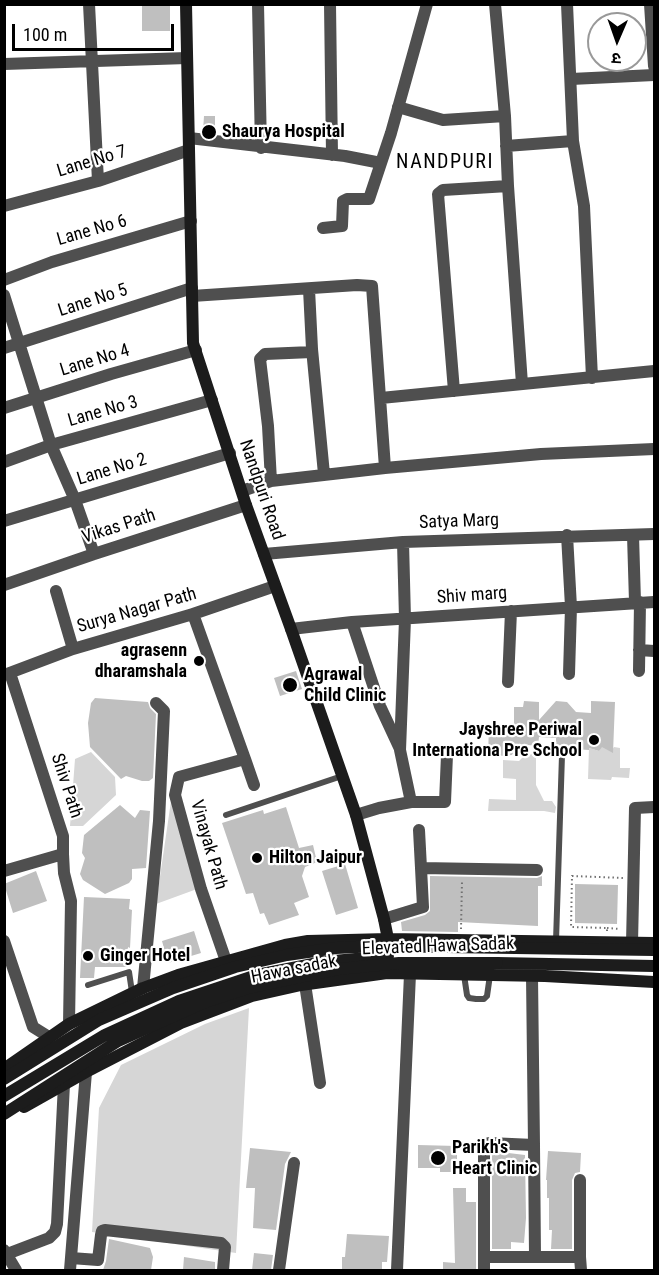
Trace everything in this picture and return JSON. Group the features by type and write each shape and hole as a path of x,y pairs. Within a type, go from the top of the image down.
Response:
{"main road":[{"name":"Nandpuri Road","path":"186,4 193,343 246,505 356,815 388,939 387,973"},
{"name":"Hawa sadak","path":"4,1069 69,1024 137,990 226,961 308,941 388,939 654,944"},
{"name":"Elevated Hawa Sadak","path":"4,1079 99,1020 184,984 235,967 287,955 336,948 376,946 654,950"},
{"path":"4,1096 105,1035 179,1001 257,975 323,962 388,956"},
{"name":"Elevated Hawa Sadak","path":"4,1114 118,1041 205,1002 248,988 339,969 399,963 654,966"},
{"name":"Hawa sadak","path":"4,1119 86,1072 181,1023 252,996 305,984 387,973 654,981"},
{"path":"4,1069 26,1106"}],"street":[{"path":"89,4 98,181"},
{"path":"258,4 261,148"},
{"path":"330,4 332,155"},
{"path":"323,228 342,226 343,201 347,198 369,199 427,4"},
{"path":"495,4 505,116 522,384"},
{"path":"567,4 573,141 584,206 592,378"},
{"path":"650,4 654,66"},
{"path":"4,64 187,58"},
{"path":"571,79 654,75"},
{"path":"398,107 443,120 505,116"},
{"path":"506,146 573,141"},
{"path":"189,144 332,155 381,163"},
{"name":"Lane No 7","path":"4,206 98,181 189,144"},
{"path":"454,391 438,195 443,190 508,186"},
{"name":"Lane No 6","path":"4,280 52,262 190,221"},
{"name":"Lane No 5","path":"4,348 192,292 372,286 381,398"},
{"path":"309,289 312,352 324,474"},
{"path":"4,295 51,445 75,500 94,554"},
{"name":"Lane No 4","path":"4,408 196,350"},
{"path":"271,481 268,426 260,359 266,354 312,352"},
{"path":"385,468 381,398 654,371"},
{"name":"Lane No 3","path":"4,462 51,445 212,400"},
{"path":"242,490 271,481 324,474 541,454 654,449"},
{"name":"Lane No 2","path":"4,522 230,453"},
{"name":"Vikas Path","path":"4,585 246,505"},
{"name":"Satya Marg","path":"264,554 403,542 654,534"},
{"path":"633,535 639,671"},
{"path":"567,536 571,607 569,674"},
{"path":"400,750 405,619 403,542"},
{"name":"Surya Nagar Path","path":"7,674 73,649 193,614 275,586"},
{"path":"56,591 73,649"},
{"name":"Shiv marg","path":"291,629 352,622 654,602"},
{"path":"508,682 511,611"},
{"path":"193,614 254,785"},
{"path":"352,622 380,706 400,750 411,802"},
{"path":"639,650 654,651"},
{"name":"Shiv Path","path":"7,674 63,836 64,873 71,901 69,1024"},
{"path":"137,990 159,821 164,711 156,703"},
{"path":"356,815 411,802 445,802 447,755"},
{"name":"Vinayak Path","path":"226,961 201,889 175,795 179,777 244,759"},
{"path":"632,943 635,808 654,807"},
{"path":"384,919 423,907 419,830"},
{"path":"4,871 63,854"},
{"path":"422,868 537,870"},
{"path":"4,941 33,1027 48,1037"},
{"path":"397,1270 410,974"},
{"path":"532,976 535,1257"},
{"path":"305,984 320,1083"},
{"path":"70,1270 86,1072"},
{"path":"16,1270 6,1252 49,1238 55,1232 64,1084"},
{"path":"484,1270 485,1145 489,1143 534,1145"},
{"path":"279,1270 294,1162"},
{"path":"580,1180 580,1270"},
{"path":"71,1257 98,1260 100,1235 105,1230 221,1243 225,1247 223,1270"},
{"path":"484,1257 580,1257"}],"lane":[{"path":"556,942 562,755"},
{"path":"226,815 342,776"},
{"path":"88,985 129,972 137,990"},
{"path":"464,975 469,998 484,999 487,996 490,975"}],"path":[{"path":"460,941 462,876"},
{"path":"623,929 571,927 572,876 625,878"},
{"path":"607,928 607,943"}],"shaded area":[{"path":"601,745 612,750 614,747 620,748 620,768 630,768 629,778 588,779 589,748 599,751"},
{"path":"91,752 115,777 116,795 83,826 70,826 75,759"},
{"path":"536,753 536,785 544,801 552,801 556,807 555,813 488,811 489,799 516,800 516,779 503,778 503,760 519,761 524,756"},
{"path":"171,801 197,889 156,904"},
{"path":"249,1008 236,1253 92,1232 99,1108 121,1065 205,1024"}],"building":[{"path":"170,5 170,31 142,31 142,6"},
{"path":"204,116 215,116 215,133 203,131"},
{"path":"296,671 302,689 280,696 274,678"},
{"path":"95,698 148,702 156,714 153,778 149,781 126,776 121,779 90,747 88,723 91,703"},
{"path":"524,701 539,702 539,720 556,701 567,702 576,712 591,713 591,701 615,702 613,753 602,747 599,751 589,748 589,750 556,748 556,738 539,737 538,746 528,745 528,749 515,749 512,755 488,757 489,724 514,725 514,707 523,707"},
{"path":"120,805 135,818 140,810 150,811 146,868 132,869 132,879 129,883 105,894 83,880 80,874 85,858 82,853 84,835"},
{"name":"Hilton Jaipur","path":"286,807 299,848 313,845 317,862 305,867 302,876 309,897 294,903 299,915 269,925 264,913 260,914 253,893 246,894 222,823 263,810 264,814"},
{"path":"345,864 358,908 336,915 322,871"},
{"path":"36,871 47,901 13,913 4,884"},
{"path":"430,876 537,878 542,876 542,886 538,886 538,926 458,922 458,932 402,931 401,922 425,915 430,911"},
{"path":"575,884 618,885 617,924 575,923"},
{"path":"84,897 130,899 129,909 132,910 127,967 95,967 94,978 80,978"},
{"path":"194,931 201,953 168,963 162,941"},
{"path":"418,1145 457,1146 457,1172 440,1172 440,1168 418,1168"},
{"path":"250,1148 291,1152 285,1164 276,1230 253,1228 255,1188 246,1188"},
{"path":"492,1151 525,1155 524,1243 511,1242 511,1249 492,1249"},
{"path":"548,1151 581,1153 580,1172 575,1173 572,1180 572,1249 551,1249 552,1230 549,1230 549,1198 547,1198 546,1180"},
{"path":"453,1188 466,1188 466,1202 476,1202 476,1270 443,1270 443,1262 455,1263"},
{"path":"347,1234 389,1236 387,1262 382,1262 382,1270 342,1270"},
{"path":"109,1239 150,1248 153,1257 151,1270 103,1270"},
{"path":"254,1253 273,1255 271,1270 252,1270"},
{"path":"184,1257 215,1262 215,1270 183,1270"}],"place":[{"name":"Shaurya Hospital","path":"209,132"},
{"name":"agrasenn dharamshala","path":"199,661"},
{"name":"Agrawal Child Clinic","path":"290,685"},
{"name":"Jayshree Periwal Internationa Pre School","path":"594,740"},
{"name":"Hilton Jaipur","path":"257,858"},
{"name":"Ginger Hotel","path":"88,956"},
{"name":"Parikh's Heart Clinic","path":"438,1158"}],"district":[{"name":"NANDPURI","path":"445,163"}]}
